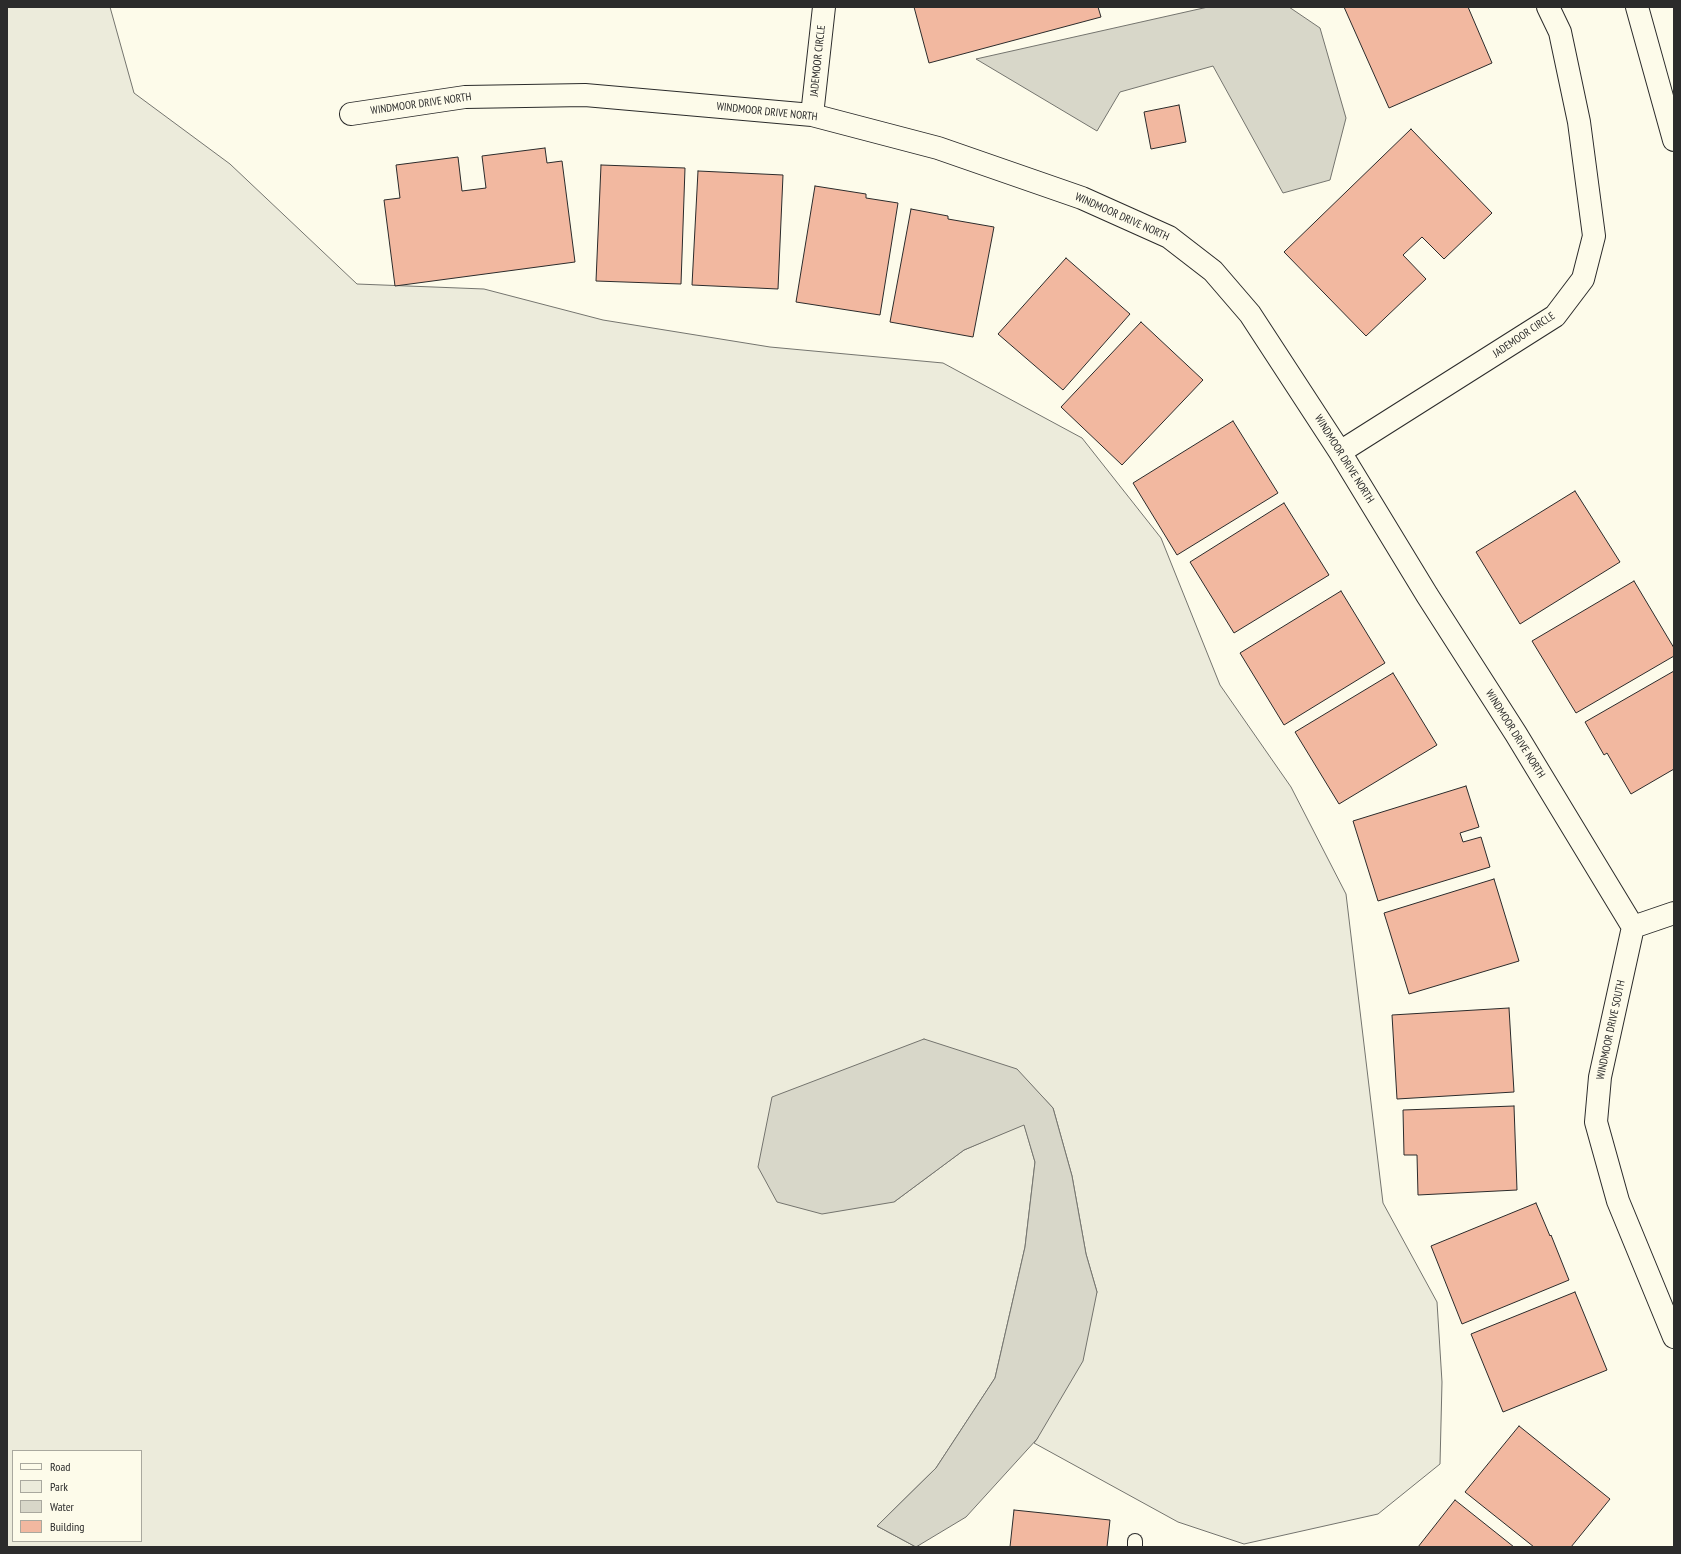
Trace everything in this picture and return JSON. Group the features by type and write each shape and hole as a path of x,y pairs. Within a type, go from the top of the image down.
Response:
{"street":[{"name":"JADEMOOR CIRCLE","path":"812,115 824,7"},
{"name":"JADEMOOR CIRCLE","path":"1340,452 1555,316 1583,279 1594,236 1579,122 1560,32 1548,7"},
{"path":"1637,7 1674,140"},
{"name":"WINDMOOR DRIVE NORTH","path":"352,114 465,97 585,95 812,115 938,148 1082,198 1169,238 1213,271 1250,314 1340,452 1423,588 1516,734 1633,927"},
{"path":"1633,927 1674,913"},
{"name":"WINDMOOR DRIVE SOUTH","path":"1633,927 1600,1077 1596,1122 1618,1201 1674,1337"}],"green space":[{"path":"7,7 110,7 134,93 230,164 357,284 484,289 603,320 770,347 943,363 1082,438 1161,538 1220,685 1291,787 1346,894 1383,1203 1437,1302 1442,1382 1440,1464 1378,1514 1244,1544 1178,1522 1034,1443 1037,1439 1097,1292 1086,1254 1072,1176 1053,1108 1017,1070 894,1202 964,1150 1024,1124 1035,1162 1025,1247 995,1378 936,1468 877,1526 916,1547 7,1547"}],"water":[{"path":"1208,7 1289,7 1320,28 1346,118 1330,180 1283,193 1213,66 1120,92 1097,131 976,59"},
{"path":"924,1039 1017,1069 1053,1108 1072,1176 1086,1254 1097,1292 1083,1361 1037,1439 966,1517 916,1547 877,1526 936,1468 995,1378 1025,1247 1035,1162 1024,1125 964,1150 894,1202 822,1214 777,1202 758,1167 772,1097"}],"building":[{"path":"914,7 1098,7 1101,17 929,63"},
{"path":"1344,7 1468,7 1492,63 1389,108"},
{"path":"1179,105 1186,142 1151,149 1144,112"},
{"path":"1411,129 1492,213 1444,259 1422,237 1403,255 1426,279 1366,336 1284,252"},
{"path":"545,148 547,163 562,161 575,262 395,286 384,200 400,198 396,165 458,157 462,191 486,188 482,156"},
{"path":"601,165 685,168 681,284 596,281"},
{"path":"698,171 783,175 778,289 692,285"},
{"path":"815,186 866,194 866,198 898,203 880,315 796,302"},
{"path":"911,209 948,216 948,219 994,227 973,337 890,322"},
{"path":"1066,258 1130,314 1063,390 998,334"},
{"path":"1141,322 1203,380 1122,465 1061,407"},
{"path":"1233,421 1278,493 1177,555 1133,483"},
{"path":"1575,491 1620,562 1520,624 1476,552"},
{"path":"1284,503 1329,575 1234,633 1190,562"},
{"path":"1634,581 1674,648 1674,656 1576,713 1532,641"},
{"path":"1341,591 1385,663 1284,725 1240,653"},
{"path":"1674,671 1674,769 1631,794 1607,753 1604,755 1585,722"},
{"path":"1393,673 1437,745 1339,804 1295,732"},
{"path":"1466,786 1479,827 1460,833 1463,842 1481,837 1490,867 1378,901 1353,821"},
{"path":"1494,879 1519,961 1409,994 1384,913"},
{"path":"1509,1008 1514,1092 1397,1099 1392,1015"},
{"path":"1514,1106 1517,1190 1418,1195 1417,1155 1404,1155 1403,1110"},
{"path":"1536,1203 1569,1280 1462,1324 1431,1246"},
{"path":"1575,1292 1607,1370 1503,1412 1471,1334"},
{"path":"1519,1426 1610,1499 1571,1547 1534,1547 1465,1492"},
{"path":"1455,1500 1514,1547 1418,1547"},
{"path":"1014,1510 1110,1520 1107,1547 1010,1547"}]}
